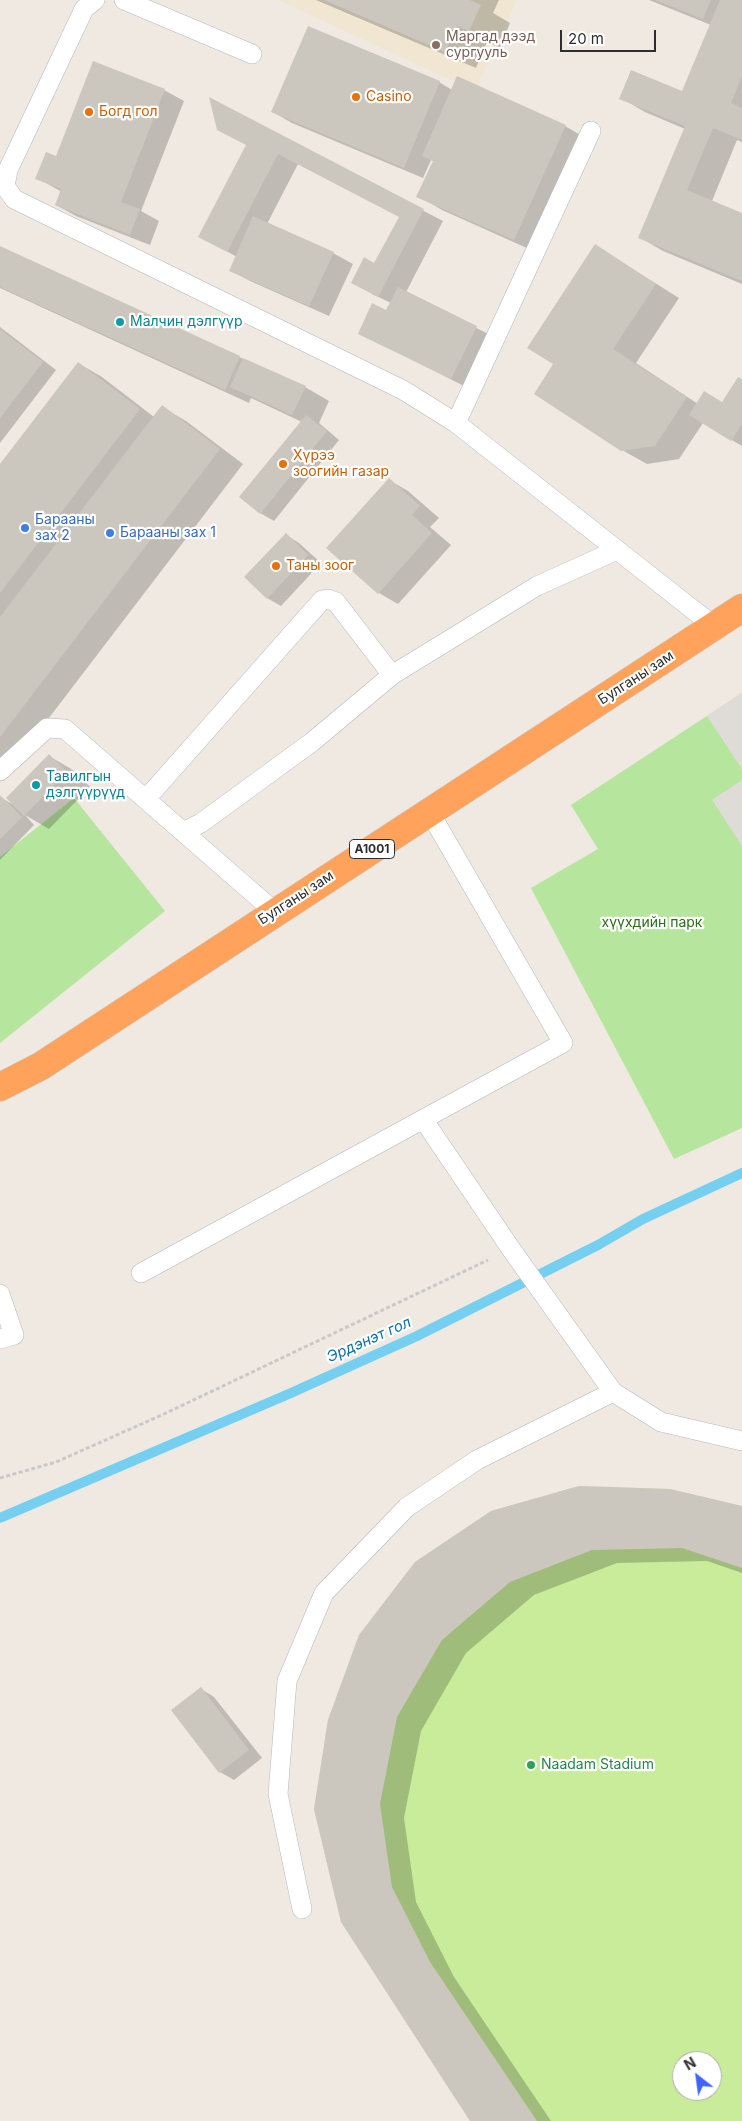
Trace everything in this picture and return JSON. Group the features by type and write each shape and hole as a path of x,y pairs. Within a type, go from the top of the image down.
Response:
{"highway":[{"name":"Булганы зам","path":"0,1087 41,1066 742,608"}],"lane":[{"path":"95,0 84,9 8,170 5,186 14,199 403,390 456,423 715,627"},
{"path":"124,0 252,54"},
{"path":"456,423 591,131"},
{"path":"183,832 201,823 312,742 392,675 537,586 617,550"},
{"path":"146,799 322,600 328,599 336,602 392,675"},
{"path":"0,771 47,728 65,729 276,912"},
{"path":"141,1273 563,1043 429,811"},
{"path":"423,1119 511,1249 613,1392 661,1422 742,1441"},
{"path":"0,1294 14,1335 0,1340"},
{"path":"302,1909 278,1794 287,1681 324,1593 408,1507 477,1460 613,1392"}],"path":[{"path":"0,1478 56,1462 164,1414 511,1249"}],"shaded area":[{"name":"Маргад дээд сургууль","path":"278,0 517,0 475,91"},
{"path":"742,693 742,769 707,716"},
{"path":"742,780 742,846 712,800"}],"green space":[{"name":"хүүхдийн парк","path":"742,693 742,1128 674,1159 531,888 598,849 571,805"},
{"path":"74,798 165,911 0,1043 0,857"},
{"name":"Naadam Stadium","path":"579,1486 670,1489 742,1506 742,2121 470,2121 341,1922 314,1809 328,1720 359,1635 415,1562 491,1511"}],"building":[{"path":"324,0 470,0 481,5 469,31 457,26 445,52"},
{"path":"655,0 711,0 703,19"},
{"path":"720,0 742,0 742,76 731,103 742,108 742,140 713,128 687,190 742,213 742,281 638,238 685,126 619,99 631,70 682,91"},
{"name":"Casino","path":"308,26 440,81 404,168 271,112"},
{"path":"93,61 165,89 121,202 140,209 130,235 55,205 61,189 35,179 46,152 56,156"},
{"path":"457,76 566,125 514,240 416,197 433,161 422,156"},
{"path":"209,97 424,209 378,297 351,283 364,257 374,263 399,217 278,154 227,252 198,237 246,145 217,130"},
{"path":"253,216 334,252 309,306 229,271"},
{"path":"595,244 656,284 613,349 687,397 655,446 621,451 534,394 553,364 527,348"},
{"name":"Малчин дэлгүүр","path":"0,246 240,356 225,390 0,287"},
{"path":"398,287 477,326 451,379 358,334 372,303 386,310"},
{"path":"0,329 43,362 0,418"},
{"path":"243,358 306,386 292,415 230,387"},
{"name":"Барааны зах 2","path":"78,362 140,409 0,593 0,464"},
{"path":"738,377 742,379 742,424 731,441 689,415 704,391 722,402"},
{"name":"Барааны зах 1","path":"162,405 220,449 0,737 0,617"},
{"name":"Хүрээ зоогийн газар","path":"306,415 327,431 260,514 239,497"},
{"path":"389,478 420,506 412,515 432,533 378,594 326,548"},
{"name":"Таны зоог","path":"286,533 308,555 267,599 244,577"},
{"name":"Тавилгын дэлгүүрүүд","path":"49,754 67,772 24,816 6,798"},
{"path":"0,795 22,817 0,839"},
{"path":"579,1486 670,1489 742,1506 742,1568 682,1548 592,1550 510,1582 442,1640 397,1717 380,1804 392,1887 430,1962 537,2121 470,2121 341,1922 314,1809 328,1720 359,1635 415,1562 491,1511"},
{"path":"201,1687 249,1750 219,1773 171,1710"}],"waterway":[{"name":"Эрдэнэт гол","path":"0,1518 291,1393 417,1336 598,1245 643,1219 742,1173"}],"place":[{"name":"Маргад дээд сургууль","path":"436,45"},
{"name":"Casino","path":"356,97"},
{"name":"Богд гол","path":"89,112"},
{"name":"Малчин дэлгүүр","path":"120,322"},
{"name":"Хүрээ зоогийн газар","path":"283,464"},
{"name":"Барааны зах 2","path":"25,528"},
{"name":"Барааны зах 1","path":"110,533"},
{"name":"Таны зоог","path":"276,566"},
{"name":"Тавилгын дэлгүүрүүд","path":"36,785"},
{"name":"Naadam Stadium","path":"531,1765"}]}
